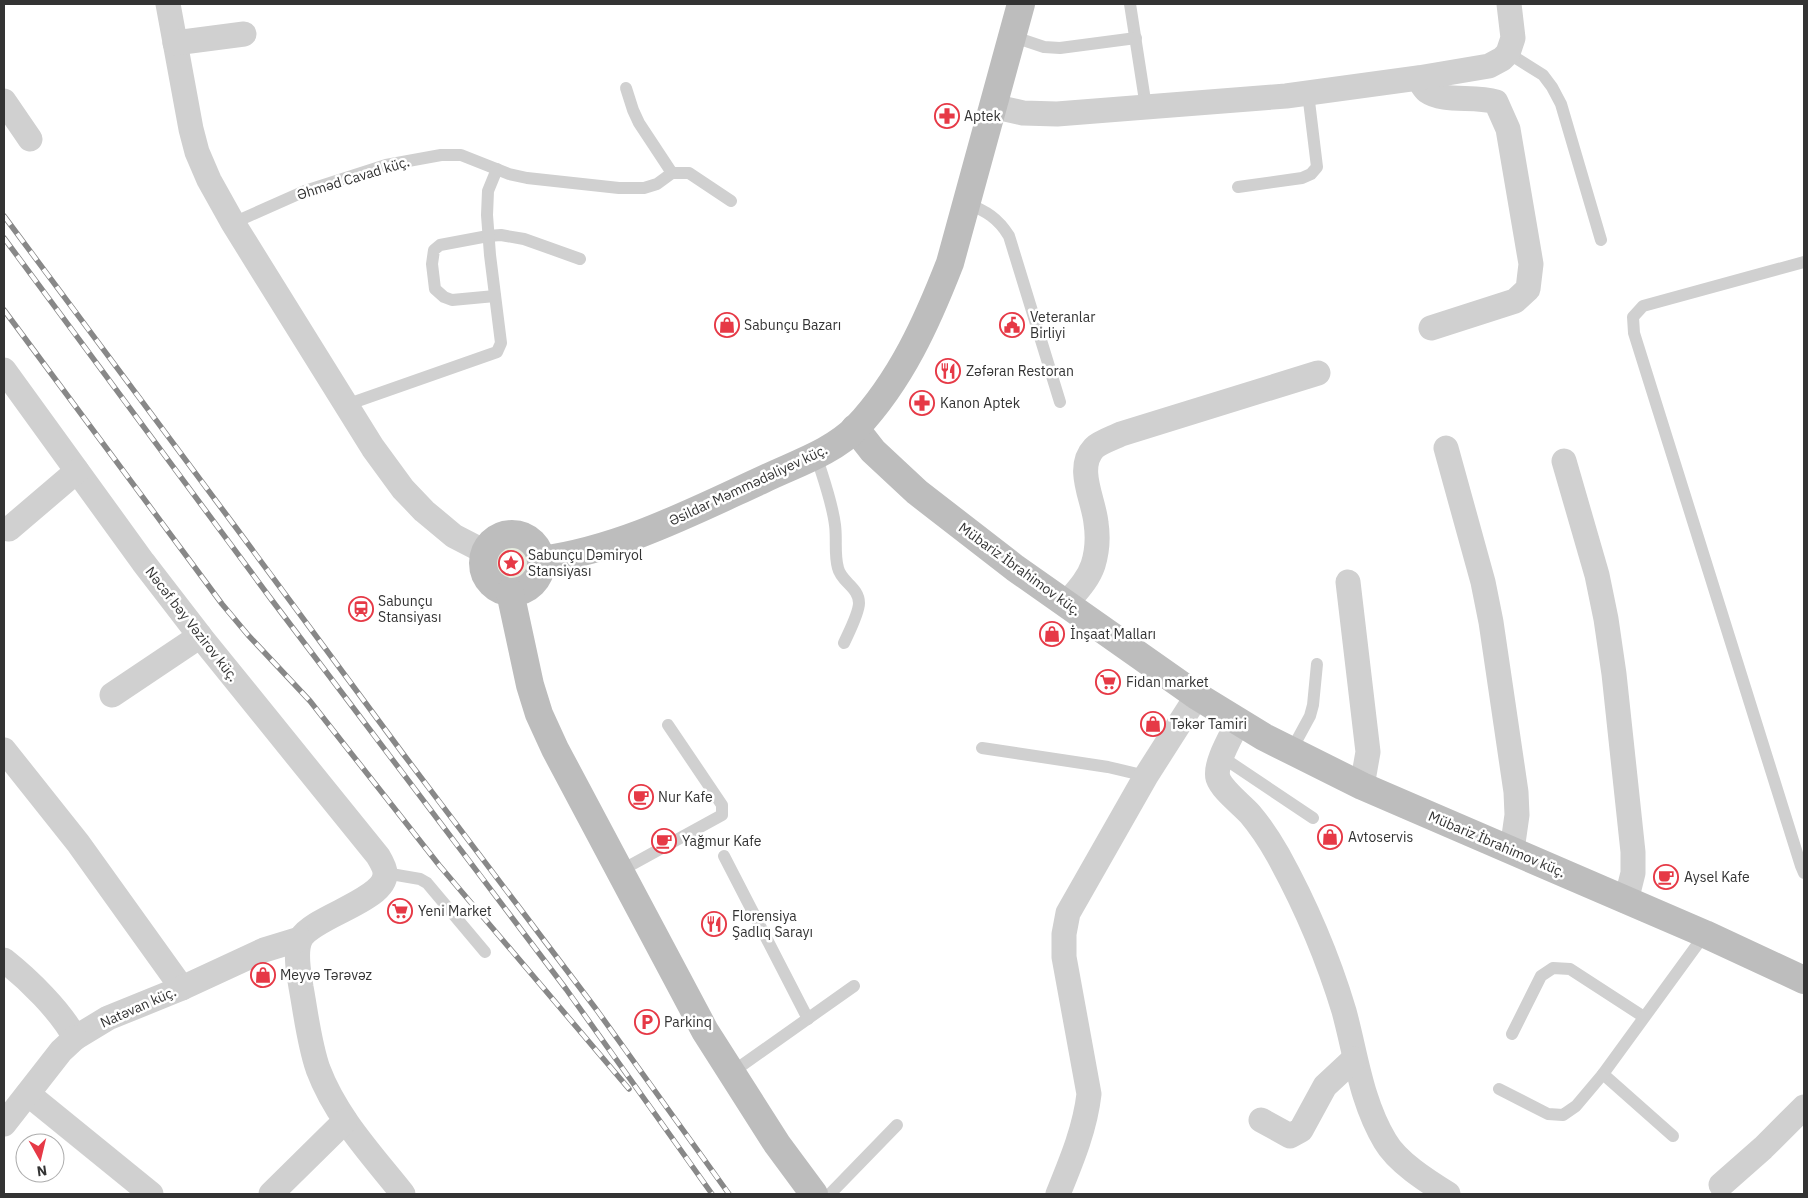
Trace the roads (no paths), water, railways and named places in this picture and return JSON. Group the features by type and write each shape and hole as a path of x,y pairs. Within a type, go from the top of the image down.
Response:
{"street":[{"path":"168,4 174,43 197,152 209,180 233,222 373,448 403,489 424,511 454,536 485,552"},
{"name":"Əsildar Məmmədəliyev küç.","path":"541,560 569,556 632,538 816,455 855,428 875,405 899,372 919,335 950,263 1020,4"},
{"path":"992,106 1023,113 1057,114 1146,107 1308,93 1489,66 1502,60 1508,53 1513,38 1509,4"},
{"path":"174,43 244,34"},
{"path":"1418,78 1425,90 1439,97 1484,98 1496,102 1508,129 1531,264 1528,289 1515,301 1431,328"},
{"path":"4,101 30,139"},
{"name":"Nəcəf bəy Vəzirov küç.","path":"4,370 143,562 200,636 378,856 385,873"},
{"path":"1066,604 1084,582 1092,566 1096,548 1096,523 1086,472 1087,460 1094,447 1121,434 1318,373"},
{"name":"Mübariz İbrahimov küç.","path":"855,428 873,451 917,492 1014,568 1197,696 1238,722 1362,786 1705,934 1804,980"},
{"path":"1446,448 1483,582 1491,622 1516,792 1517,815 1512,850"},
{"path":"1564,462 1597,575 1614,674 1633,852 1633,873 1626,900"},
{"path":"9,529 77,471"},
{"path":"517,535 526,538 533,543 541,560 541,569 537,578 532,584 518,592 502,591 489,582 483,568 485,552 494,540 501,536 517,535"},
{"path":"1348,582 1368,752 1362,786"},
{"path":"510,592 538,714 555,749 705,1031 777,1144 814,1194"},
{"path":"112,695 200,636"},
{"path":"1066,1190 1087,1113 1089,1094 1064,957 1064,934 1068,913 1146,776 1197,696"},
{"path":"1238,722 1217,770 1218,779 1263,830 1285,869 1319,940 1337,988 1354,1059 1374,1121 1386,1143 1423,1178 1448,1194"},
{"path":"4,750 78,843 182,988"},
{"name":"Natəvan küç.","path":"4,1124 61,1051 75,1038 108,1018 182,988 264,950 300,940 313,927 373,893 384,882 385,873"},
{"path":"300,940 298,952 299,972 308,1028 318,1068 328,1092 345,1121 403,1194"},
{"path":"4,960 67,1022 75,1038"},
{"path":"1262,1120 1290,1136 1301,1130 1325,1086 1354,1059"},
{"path":"28,1094 151,1194"},
{"path":"1720,1184 1763,1148 1804,1107"},
{"path":"271,1194 345,1121"}],"lane":[{"path":"1130,4 1146,107"},
{"path":"1011,36 1044,47 1060,48 1136,38"},
{"path":"1508,53 1543,75 1561,104 1601,240"},
{"path":"626,88 632,110 639,123 672,173 689,173 731,201"},
{"path":"1238,187 1302,178 1311,174 1317,167 1308,93"},
{"name":"Əhməd Cavad küç.","path":"233,222 305,190 396,164 441,155 461,155 476,159 497,169 527,178 619,188 644,188 657,184 672,173"},
{"path":"346,405 497,352 501,343 487,214 488,190 497,169"},
{"path":"966,203 979,208 1001,223 1009,236 1060,402"},
{"path":"495,296 452,300 444,297 435,289 432,264 434,250 440,244 501,235 524,239 580,259"},
{"path":"1804,262 1643,306 1632,317 1634,334 1804,873"},
{"path":"816,455 836,526 838,568 841,575 858,596 859,605 844,642"},
{"path":"1291,751 1310,716 1313,705 1316,664"},
{"path":"620,871 722,815 722,805 668,725"},
{"path":"982,748 1146,776"},
{"path":"1222,757 1313,818"},
{"path":"724,856 808,1019"},
{"path":"385,873 420,879 427,883 485,952"},
{"path":"1499,1089 1548,1114 1563,1115 1576,1106 1603,1074 1705,934"},
{"path":"1512,1034 1541,976 1553,968 1570,968 1644,1017"},
{"path":"731,1074 854,986"},
{"path":"1603,1074 1673,1136"},
{"path":"830,1194 897,1125"}],"railway":[{"path":"4,216 404,755 596,1009 729,1194"},
{"path":"4,238 271,599 566,989 712,1194"},
{"path":"4,310 222,604 248,635 310,701 439,865 629,1089"}],"place":[{"name":"Aptek","path":"947,116"},
{"name":"Sabunçu Bazarı","path":"727,325"},
{"name":"Veteranlar Birliyi","path":"1012,325"},
{"name":"Zəfəran Restoran","path":"948,371"},
{"name":"Kanon Aptek","path":"922,403"},
{"name":"Sabunçu Dəmiryol Stansiyası","path":"511,563"},
{"name":"Sabunçu Stansiyası","path":"361,609"},
{"name":"İnşaat Malları","path":"1052,634"},
{"name":"Fidan market","path":"1108,682"},
{"name":"Təkər Tamiri","path":"1153,724"},
{"name":"Nur Kafe","path":"641,797"},
{"name":"Avtoservis","path":"1330,837"},
{"name":"Yağmur Kafe","path":"664,841"},
{"name":"Aysel Kafe","path":"1666,877"},
{"name":"Yeni Market","path":"400,911"},
{"name":"Florensiya Şadlıq Sarayı","path":"714,924"},
{"name":"Meyvə Tərəvəz","path":"263,975"},
{"name":"Parkinq","path":"647,1022"}]}
